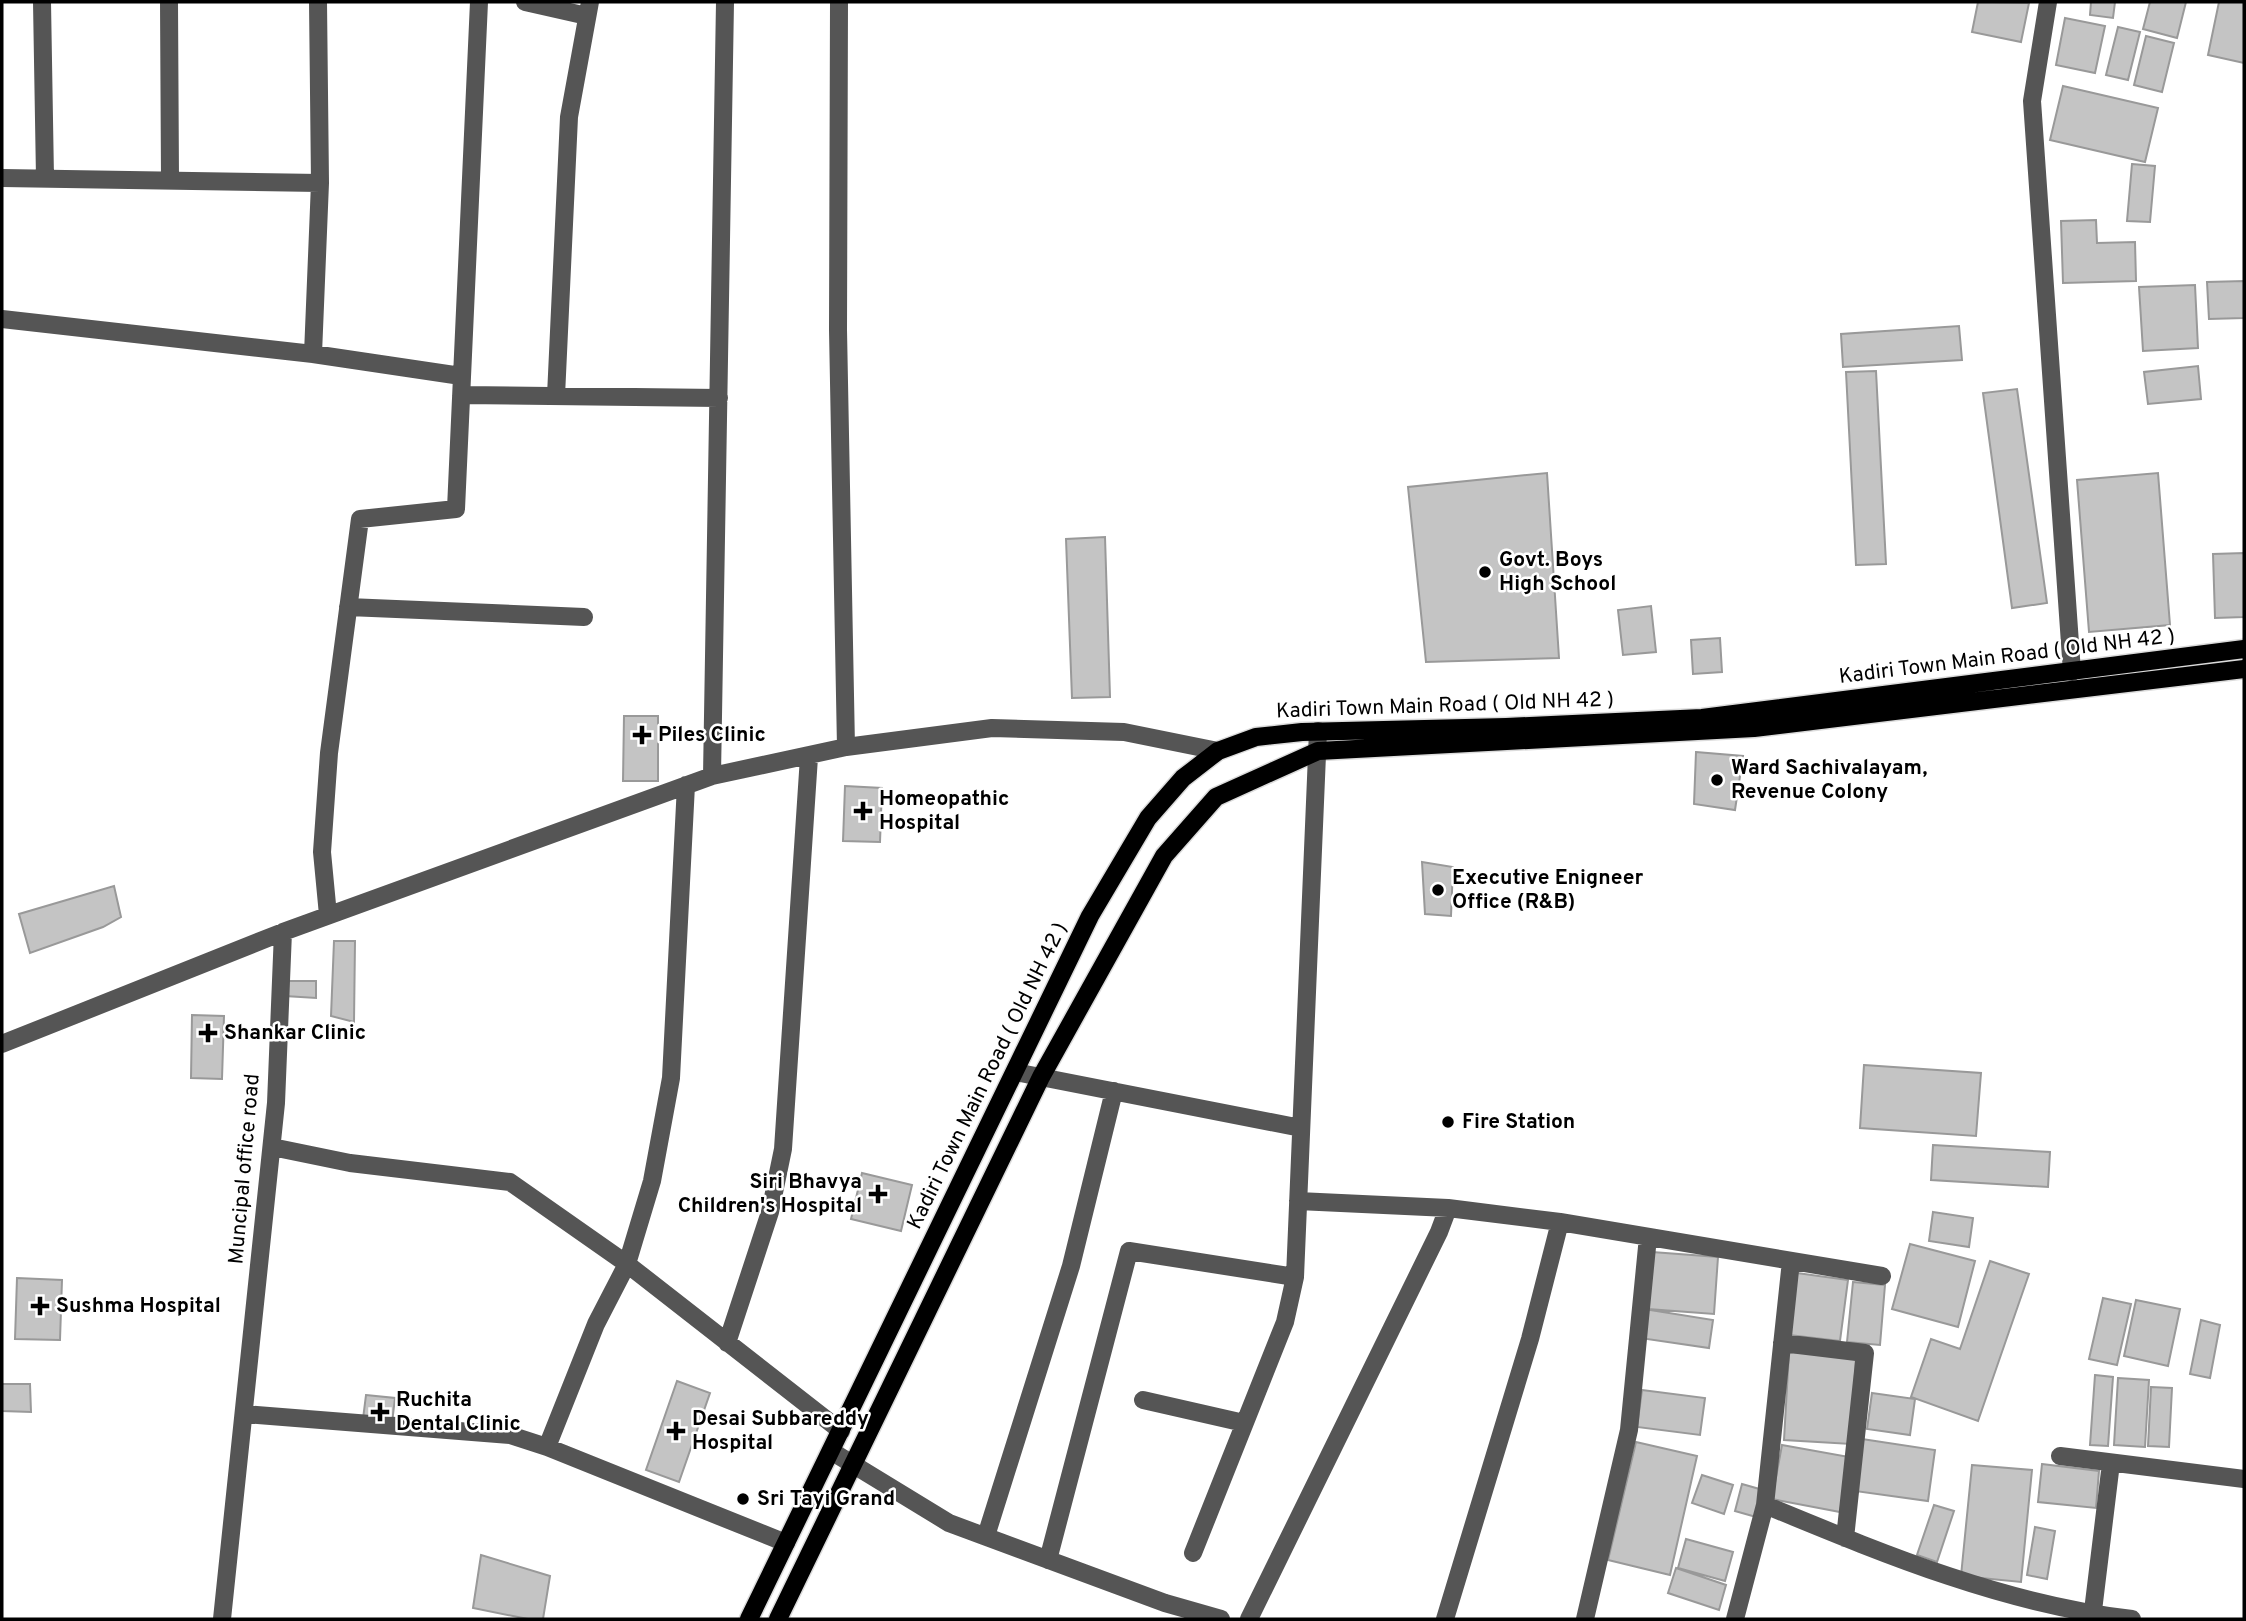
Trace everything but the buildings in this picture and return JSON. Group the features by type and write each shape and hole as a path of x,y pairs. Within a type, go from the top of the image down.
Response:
{"main road":[{"name":"Kadiri Town Main Road ( Old NH 42 )","path":"749,1619 1090,916 1148,818 1183,778 1218,751 1256,737 1318,731 1506,727 1702,718 2244,649"},
{"name":"Kadiri Town Main Road ( Old NH 42 )","path":"778,1619 1041,1077 1164,856 1216,797 1318,751 1754,728 2244,669"}],"street":[{"path":"42,2 45,178"},
{"path":"169,2 170,180"},
{"path":"313,354 320,183 317,2"},
{"path":"328,915 322,852 329,753 360,519 456,509 479,2"},
{"path":"526,2 589,9 569,117 556,396"},
{"path":"712,776 725,2"},
{"path":"839,2 838,330 846,747"},
{"path":"2048,2 2032,101 2072,672"},
{"path":"2,178 320,183"},
{"path":"2,319 313,354 461,376"},
{"path":"461,395 719,398"},
{"path":"348,607 584,617"},
{"path":"2,1044 328,915 712,776 846,747 992,728 1124,732 1218,751"},
{"path":"1194,1553 1285,1322 1295,1277 1318,731"},
{"path":"727,1343 770,1212 783,1149 809,757"},
{"path":"547,1447 596,1324 627,1264 652,1181 671,1078 685,785"},
{"name":"Muncipal office road","path":"222,1619 272,1147 283,932"},
{"path":"1015,1072 1301,1128"},
{"path":"986,1536 1070,1266 1114,1091"},
{"path":"272,1147 351,1163 510,1182 627,1264 841,1431"},
{"path":"1298,1201 1448,1208 1560,1222 1882,1276"},
{"path":"1249,1619 1440,1233 1448,1208"},
{"path":"1445,1619 1530,1339 1560,1222"},
{"path":"1585,1619 1629,1430 1648,1237"},
{"path":"1048,1560 1129,1251 1295,1277"},
{"path":"1735,1619 1765,1505 1791,1261"},
{"path":"1782,1343 1865,1353 1845,1538"},
{"path":"1143,1400 1244,1423"},
{"path":"244,1414 509,1435 547,1447 786,1544"},
{"path":"831,1451 949,1522 1048,1560 1163,1611 1221,1619"},
{"path":"2060,1456 2244,1479"},
{"path":"2092,1617 2111,1463"},
{"path":"1765,1505 1845,1538 1989,1591 2092,1617 2132,1619"}],"place":[{"name":"Govt. Boys High School","path":"1485,572"},
{"name":"Piles Clinic","path":"642,735"},
{"name":"Ward Sachivalayam, Revenue Colony","path":"1717,780"},
{"name":"Homeopathic Hospital","path":"863,811"},
{"name":"Executive Enigneer Office (R&B)","path":"1438,890"},
{"name":"Shankar Clinic","path":"208,1033"},
{"name":"Fire Station","path":"1448,1122"},
{"name":"Siri Bhavya Children's Hospital","path":"878,1194"},
{"name":"Sushma Hospital","path":"40,1306"},
{"name":"Ruchita Dental Clinic","path":"380,1412"},
{"name":"Desai Subbareddy Hospital","path":"676,1431"},
{"name":"Sri Tayi Grand","path":"743,1499"}]}
